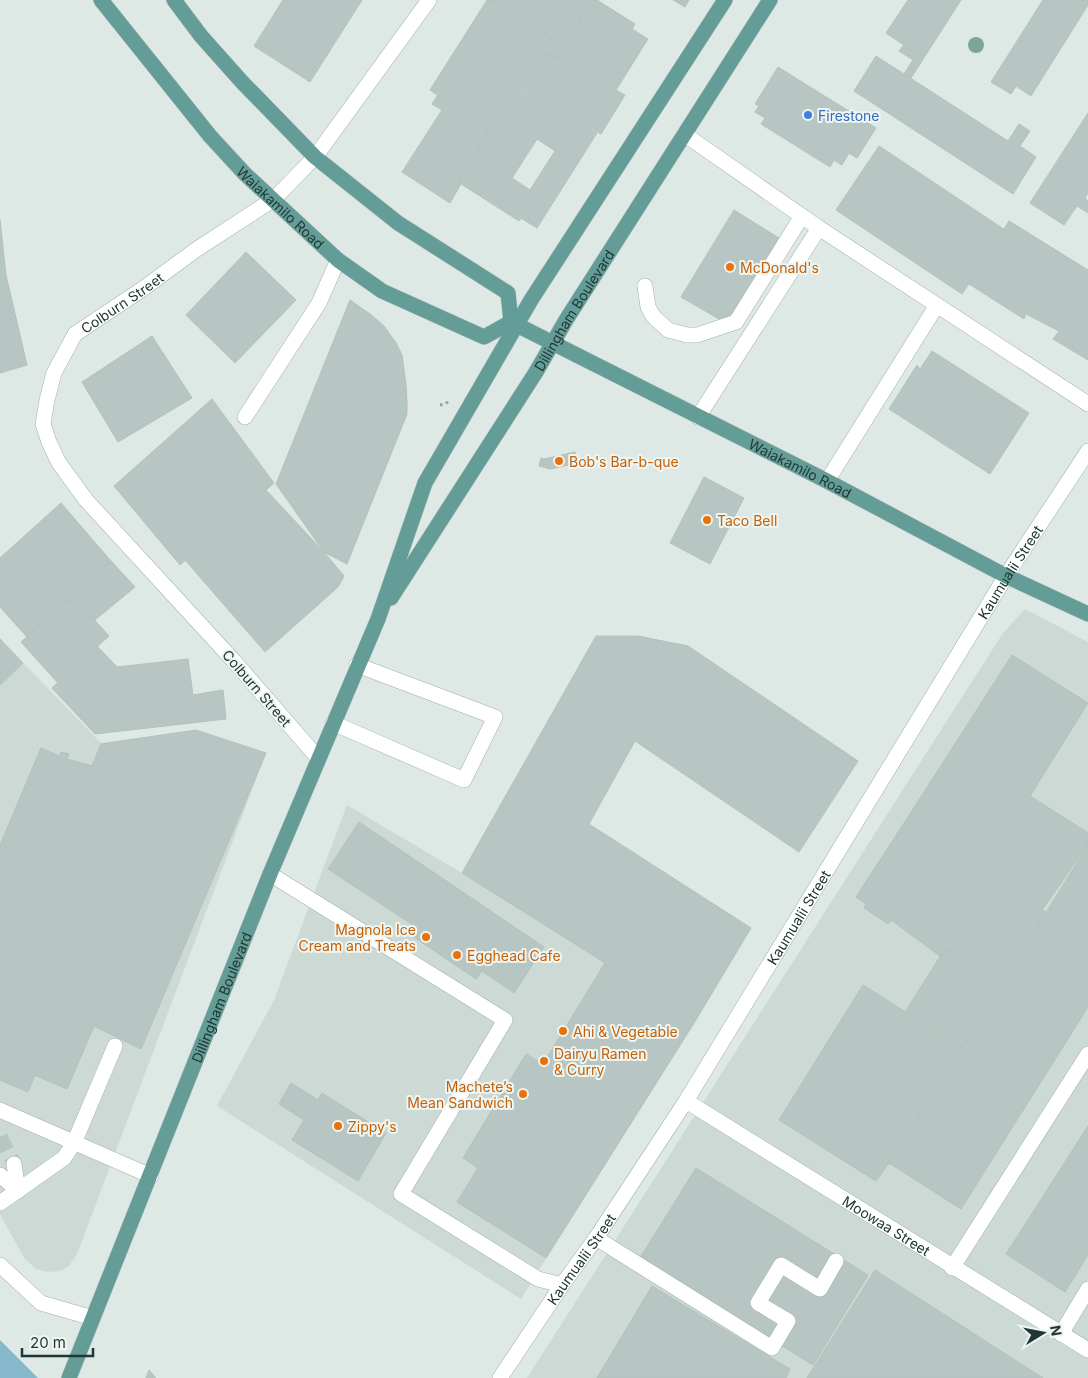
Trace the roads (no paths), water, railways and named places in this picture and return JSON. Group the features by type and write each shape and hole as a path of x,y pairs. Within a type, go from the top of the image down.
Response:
{"main road":[{"name":"Waiakamilo Road","path":"101,0 210,136 245,174 338,260 382,290 484,337 514,324 828,482 1006,576 1088,614"},
{"path":"174,0 242,82 315,157 398,223 508,292 514,324"},
{"name":"Dillingham Boulevard","path":"69,1378 270,874 378,618 425,483 514,324 725,0"},
{"name":"Dillingham Boulevard","path":"378,618 536,372 566,320 770,0"}],"street":[{"name":"Colburn Street","path":"318,758 233,660 86,500 59,463 49,442 43,424 46,400 54,373 75,334 144,288 197,249 274,199 315,157 430,0"},
{"path":"684,134 819,228 1088,404"},
{"path":"645,286 648,307 652,316 668,330 687,335 697,335 736,322 802,216"},
{"path":"698,417 819,228"},
{"path":"245,417 319,303 338,260"},
{"path":"828,482 937,305"},
{"name":"Kaumualii Street","path":"500,1378 596,1238 686,1101 1006,576 1088,451"},
{"path":"333,723 464,780 495,717 358,665"},
{"path":"270,874 505,1020 401,1194 538,1279 562,1286"},
{"path":"0,1202 64,1158 74,1143 115,1046"},
{"path":"952,1268 1088,1054"},
{"name":"Moowaa Street","path":"686,1101 952,1268 1088,1350"},
{"path":"0,1110 151,1176"},
{"path":"14,1164 18,1191"},
{"path":"0,1175 18,1191"},
{"path":"596,1238 772,1348 788,1322 758,1303 781,1265 820,1289 836,1261"},
{"path":"0,1265 41,1303 93,1318"},
{"path":"1061,1334 1088,1289"}],"water":[{"path":"0,1340 38,1378 0,1378"}],"tunnel":[{"path":"0,1137 14,1164"}],"place":[{"name":"Firestone","path":"808,115"},
{"name":"McDonald's","path":"730,267"},
{"name":"Bob's Bar-b-que","path":"559,461"},
{"name":"Taco Bell","path":"707,520"},
{"name":"Magnola Ice Cream and Treats","path":"426,937"},
{"name":"Egghead Cafe","path":"457,955"},
{"name":"Ahi & Vegetable","path":"563,1031"},
{"name":"Dairyu Ramen & Curry","path":"544,1061"},
{"name":"Machete’s Mean Sandwich","path":"523,1094"},
{"name":"Zippy's","path":"338,1126"}]}
